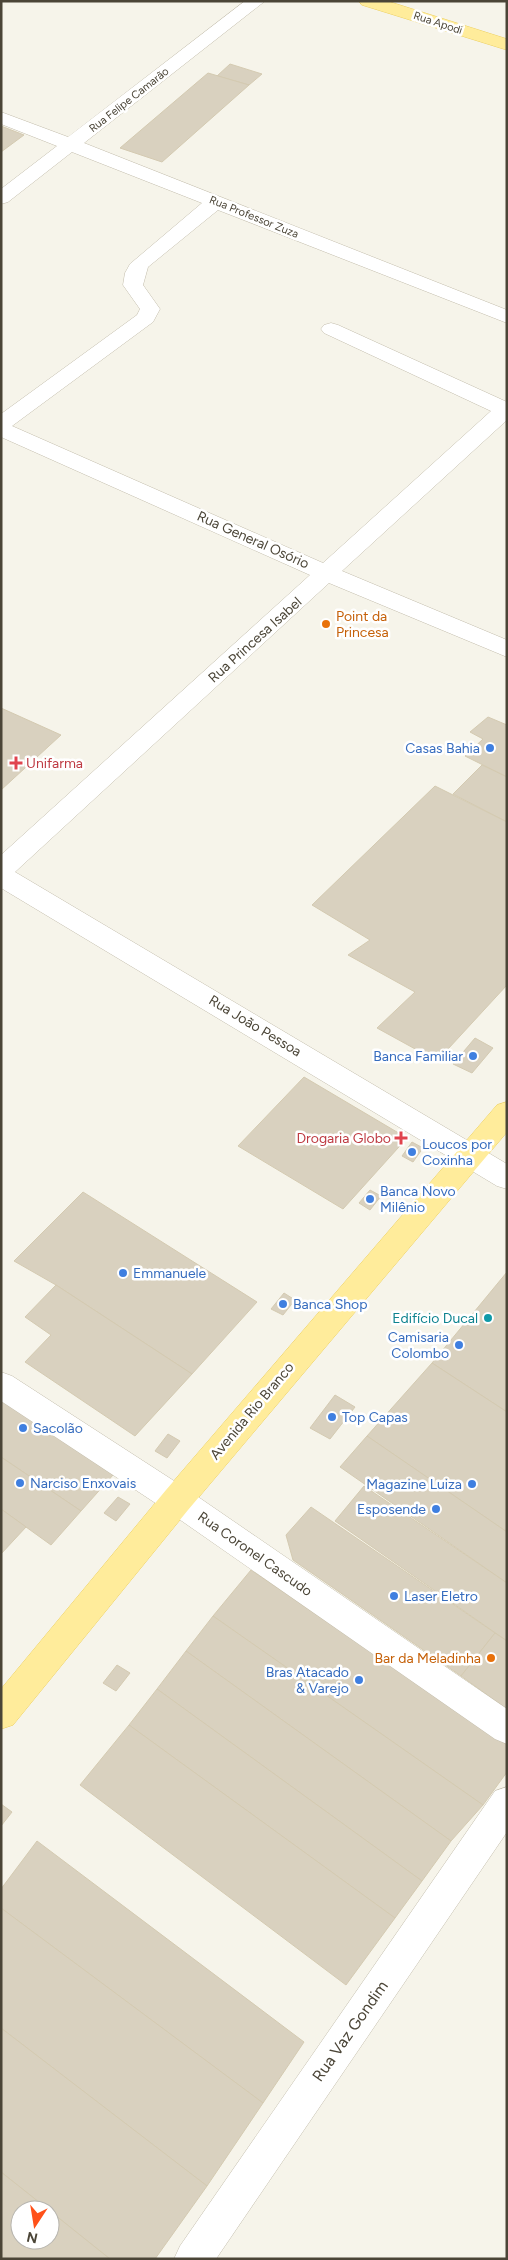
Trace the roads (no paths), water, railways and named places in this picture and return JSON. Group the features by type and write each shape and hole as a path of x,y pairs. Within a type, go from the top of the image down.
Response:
{"main road":[{"name":"Rua Apodi","path":"368,1 507,45"},
{"name":"Avenida Rio Branco","path":"1,1714 177,1500 507,1113"}],"street":[{"name":"Rua Felipe Camarão","path":"1,198 256,1"},
{"name":"Rua Professor Zuza","path":"1,117 507,317"},
{"path":"1,424 146,318 150,310 146,301 134,290 131,282 135,272 140,264 216,202"},
{"path":"331,329 506,409"},
{"name":"Rua Princesa Isabel","path":"1,870 328,574 506,409"},
{"name":"Rua General Osório","path":"1,429 328,574 507,649"},
{"name":"Rua João Pessoa","path":"1,876 507,1178"},
{"name":"Rua Coronel Cascudo","path":"1,1385 177,1500 507,1728"},
{"name":"Rua Vaz Gondim","path":"193,2259 507,1803"}],"place":[{"name":"Point da Princesa","path":"326,624"},
{"name":"Casas Bahia","path":"490,748"},
{"name":"Unifarma","path":"16,763"},
{"name":"Banca Familiar","path":"473,1056"},
{"name":"Drogaria Globo","path":"401,1138"},
{"name":"Loucos por Coxinha","path":"412,1152"},
{"name":"Banca Novo Milênio","path":"370,1199"},
{"name":"Emmanuele","path":"123,1273"},
{"name":"Banca Shop","path":"283,1304"},
{"name":"Edifício Ducal","path":"488,1318"},
{"name":"Camisaria Colombo","path":"459,1345"},
{"name":"Top Capas","path":"332,1417"},
{"name":"Sacolão","path":"23,1428"},
{"name":"Narciso Enxovais","path":"20,1483"},
{"name":"Magazine Luiza","path":"472,1484"},
{"name":"Esposende","path":"436,1509"},
{"name":"Laser Eletro","path":"394,1596"},
{"name":"Bar da Meladinha","path":"491,1658"},
{"name":"Bras Atacado & Varejo","path":"359,1680"}]}
